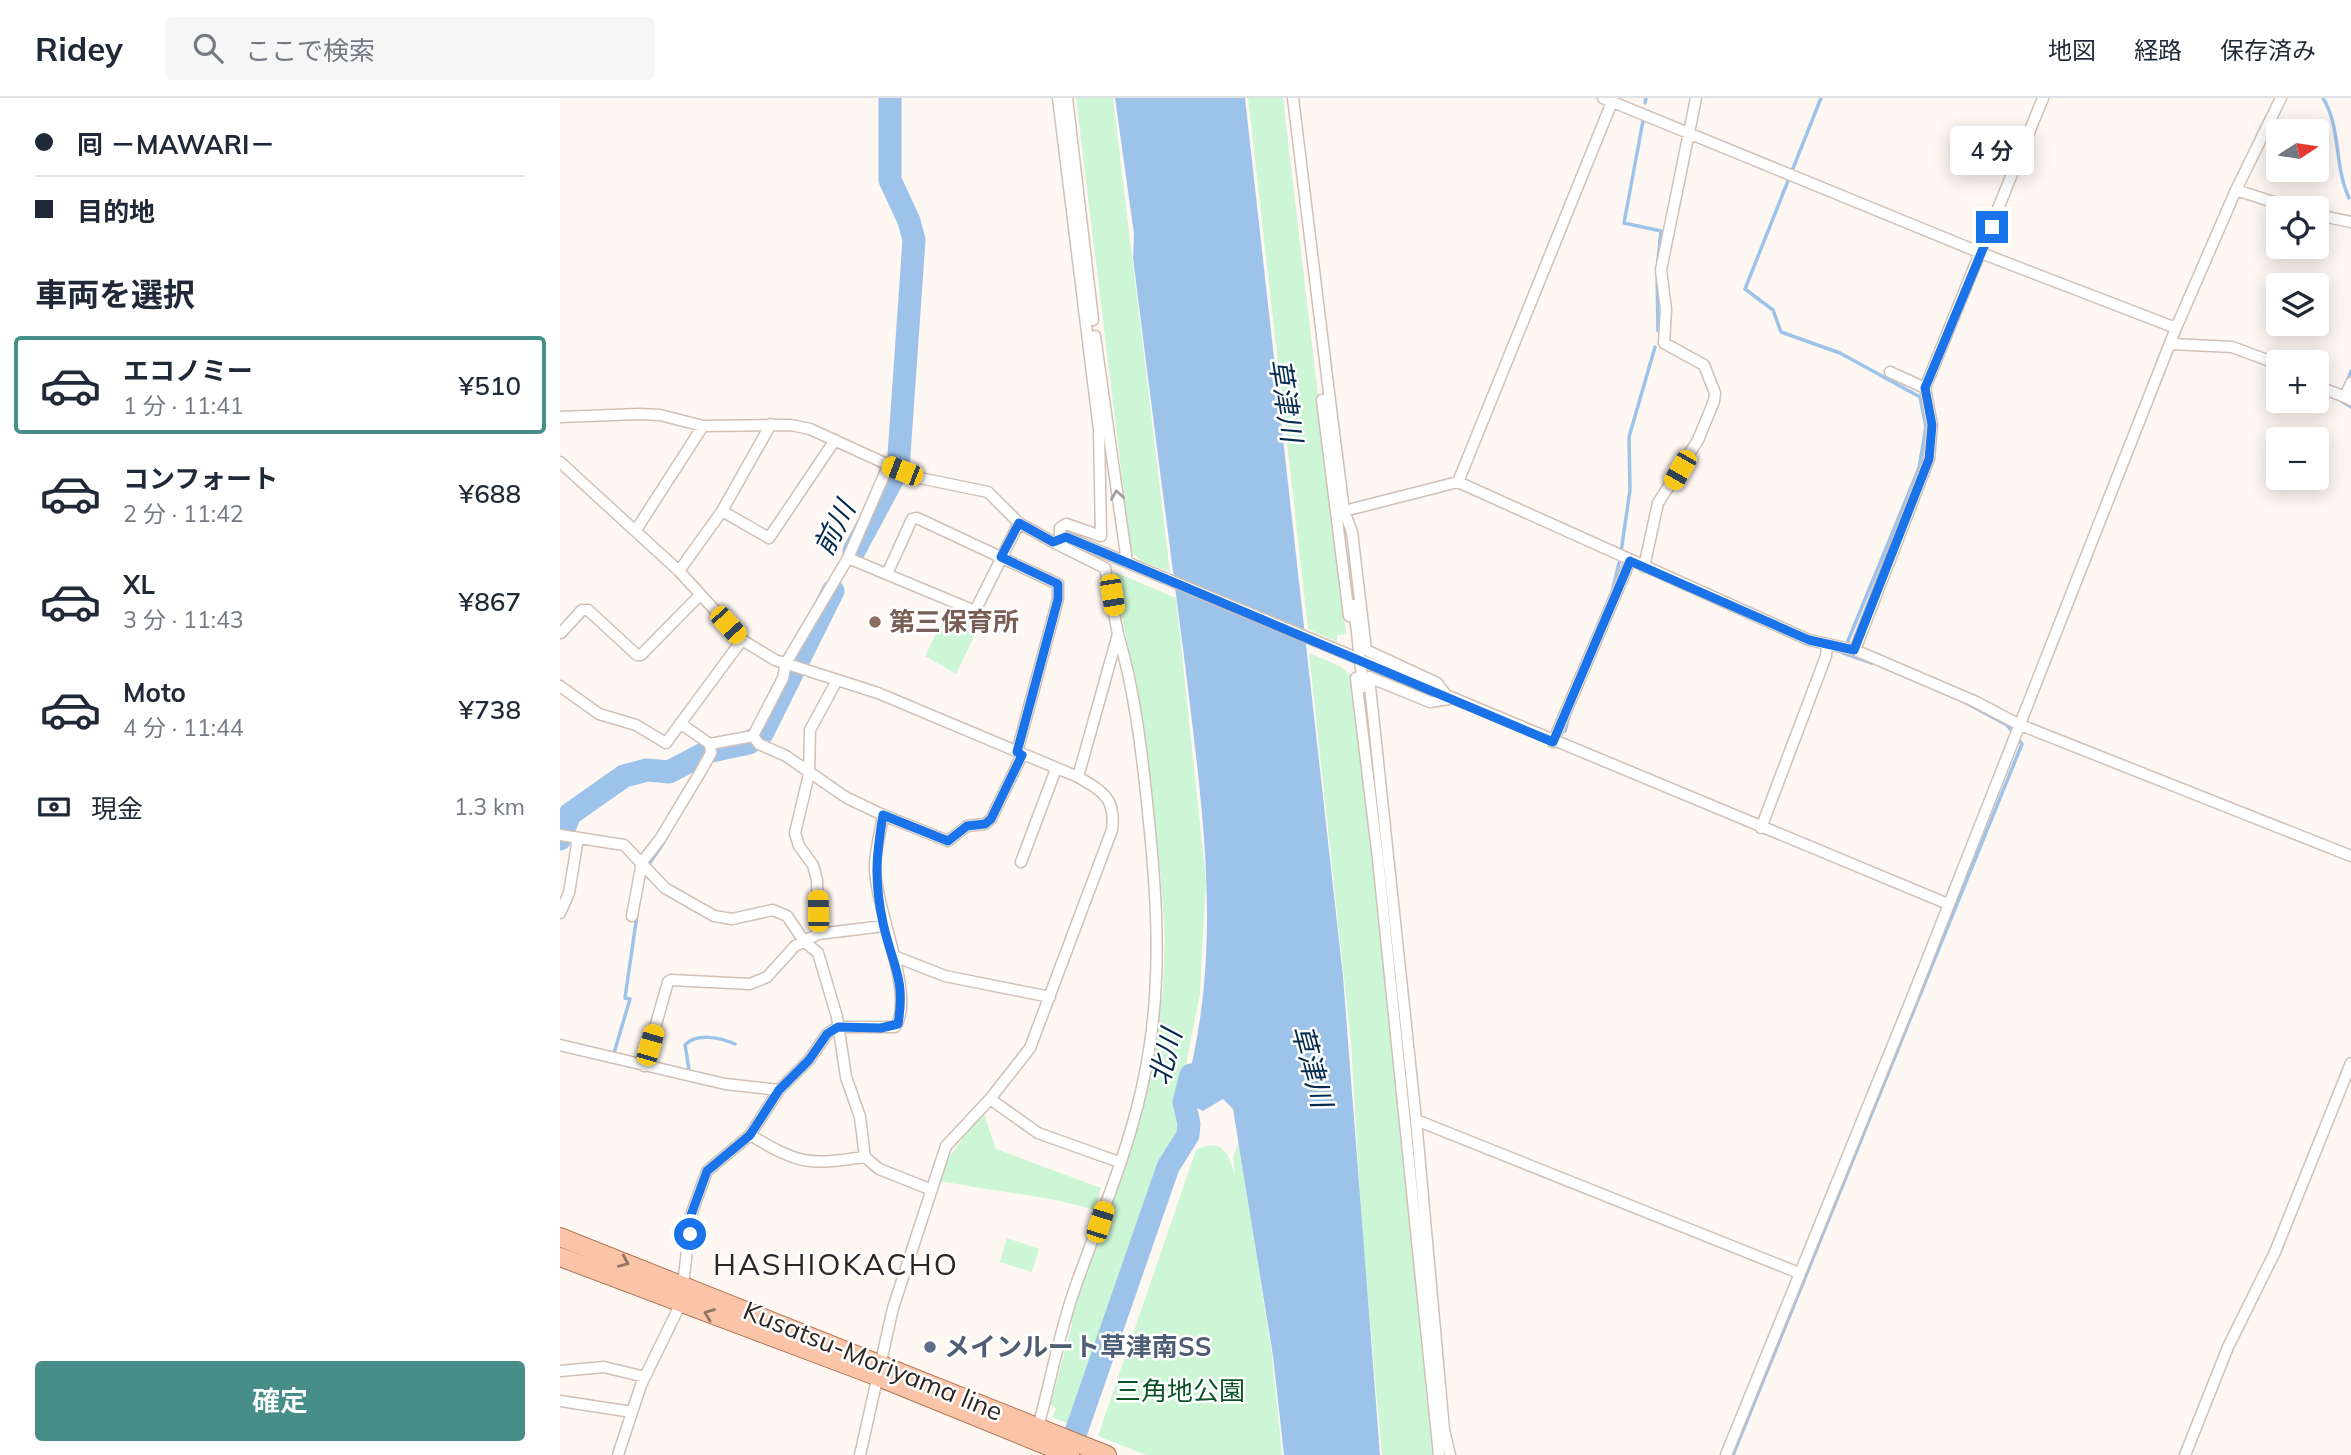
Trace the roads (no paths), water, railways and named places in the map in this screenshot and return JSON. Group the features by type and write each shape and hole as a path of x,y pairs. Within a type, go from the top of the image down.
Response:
{"main road":[{"name":"Kusatsu-Moriyama line","path":"560,1237 683,1295"},
{"name":"Kusatsu-Moriyama line","path":"560,1257 683,1295 1030,1429 1101,1453"},
{"name":"Kusatsu-Moriyama line","path":"1030,1429 1070,1455"}],"street":[{"path":"1057,541 1060,528 1066,524 1101,536 1099,430 1058,98"},
{"path":"1067,98 1094,334 1127,562"},
{"path":"1287,98 1357,660 1373,771 1380,797"},
{"path":"1293,98 1344,511 1439,1455"},
{"path":"1644,567 1658,503 1698,440 1715,393 1704,365 1664,343 1666,309 1661,270 1696,98"},
{"path":"1854,650 1929,459 1932,425 1925,388 2043,98"},
{"path":"1726,1455 2172,344 2176,328 2236,190 2281,98"},
{"path":"1458,482 1608,100 1981,253 2176,328"},
{"path":"2236,190 2266,200"},
{"path":"2329,216 2349,218"},
{"path":"2172,344 2232,347 2266,360"},
{"path":"1890,372 1925,388"},
{"path":"2329,391 2348,399 2351,383"},
{"path":"560,417 660,415 703,426 771,424 810,429 888,466 930,481 976,487 988,492 1019,523 1105,568 1133,699 1146,788 1158,928 1158,981 1142,1090 1030,1429"},
{"path":"679,571 722,511 771,424"},
{"path":"636,530 703,426"},
{"path":"722,511 759,535 769,538 835,440"},
{"path":"560,462 679,571 742,640 775,660 836,682 878,693 1078,777 1098,788 1108,799 1114,813 1112,830 1030,1048 990,1100 946,1146 877,1369 860,1455"},
{"path":"755,738 783,678 848,558 888,466"},
{"path":"1344,511 1458,482 1630,561 1827,645 1854,650 1974,701 2018,724 2351,856"},
{"path":"1344,511 1352,532 1366,650 1437,683 1449,699"},
{"path":"681,724 710,744 755,738 847,798 948,841 967,826 985,824 991,819 1019,753 1058,599 1058,584 916,518 912,519 887,575"},
{"path":"848,558 975,611 1019,523"},
{"path":"1057,541 1066,537 1449,699 1948,904"},
{"path":"1553,742 1630,561"},
{"path":"561,633 582,610 588,610 636,655 641,655 700,595"},
{"path":"1078,777 1118,635"},
{"path":"560,685 599,714 636,724 666,743 742,640"},
{"path":"1761,828 1826,656 1827,645"},
{"path":"1447,1455 1416,1120 1369,677 1430,702 1449,699"},
{"path":"818,934 817,880 813,865 799,846 795,833 808,774 810,730 836,682"},
{"path":"632,916 642,862 660,839 706,762 711,753 710,744"},
{"path":"1021,862 1056,769"},
{"path":"618,1455 645,1377 683,1295 691,1215 707,1171 750,1135 779,1090 809,1060 827,1034 838,1027 881,1028 898,1024 903,998 884,926 875,864 883,815"},
{"path":"560,835 624,845 665,888 700,909 732,919 780,910 804,941 818,953 838,1027 846,1077 860,1117 865,1157 879,1169 932,1189"},
{"path":"560,913 569,893 578,838"},
{"path":"644,1066 668,982 671,980 750,984 767,977 804,941 818,934 884,926"},
{"path":"894,956 945,976 1050,997"},
{"path":"560,1045 725,1084 779,1090"},
{"path":"2185,1455 2228,1347 2275,1252 2351,1063"},
{"path":"990,1100 1038,1133 1119,1162"},
{"path":"1416,1120 1798,1273"},
{"path":"750,1135 778,1151 810,1163 865,1157"},
{"path":"560,1371 604,1367 645,1377"},
{"path":"560,1401 632,1412"}],"water":[{"name":"草津川","path":"1115,98 1245,98 1343,976 1380,1455 1284,1455 1273,1356 1233,1109 1223,1099 1203,1111 1182,1101 1196,1045 1204,988 1206,876 1197,762 1133,258 1134,234"}],"waterway":[{"name":"前川","path":"854,551 898,469 914,240 909,221 890,180 890,98"},
{"path":"1645,103 1646,98"},
{"path":"1821,98 1745,289 1773,310 1781,332 1840,353 1920,397 1926,427 1919,468 1843,653 1872,663"},
{"path":"2323,98 2333,121 2341,173 2349,198"},
{"path":"1643,121 1624,223 1661,231 1658,260"},
{"path":"1657,271 1658,331"},
{"path":"1621,552 1630,490 1629,437 1655,347"},
{"path":"2347,382 2351,371"},
{"path":"2340,400 2351,407"},
{"path":"1612,592 1619,563"},
{"name":"前川","path":"560,839 570,814 624,776 647,770 669,772 707,752 749,743 762,734 833,591"},
{"path":"1733,1455 2022,744 2007,725 1966,703"},
{"path":"1565,731 1569,716"},
{"path":"647,867 664,842"},
{"path":"617,1055 614,1053 630,999 625,998 637,915"},
{"path":"685,1071 689,1069 685,1045 690,1041 709,1037 735,1044"},
{"name":"北川","path":"1068,1455 1168,1167 1188,1135 1189,1124 1184,1102 1191,1075"}],"place":[{"name":"第三保育所","path":"875,622"},
{"name":"メインルート草津南SS","path":"930,1347"}],"district":[{"name":"HASHIOKACHO","path":"836,1265"}],"park label":[{"name":"三角地公園","path":"1180,1391"}]}
